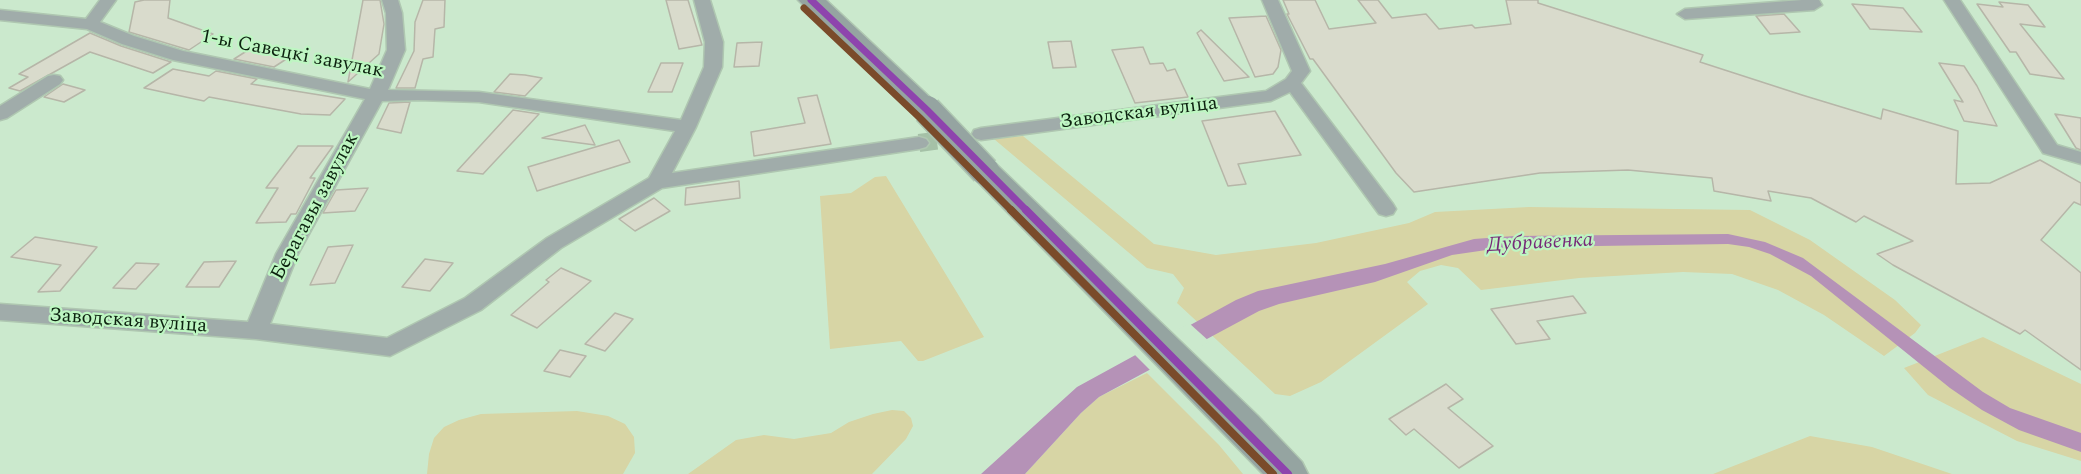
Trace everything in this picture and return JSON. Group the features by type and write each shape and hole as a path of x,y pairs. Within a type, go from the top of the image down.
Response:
{"main road":[{"path":"811,0 927,110 985,171 1244,427 1287,474"}],"street":[{"path":"90,24 108,0"},
{"name":"Берагавы завулак","path":"256,331 287,254 376,96 396,50 394,13 390,0"},
{"path":"657,183 687,127 713,67 714,42 702,0"},
{"path":"1270,0 1301,71 1292,83 1386,209"},
{"path":"1685,14 1814,5 1810,0"},
{"path":"1952,0 2050,149 2081,158"},
{"name":"1-ы Савецкі завулак","path":"0,15 90,24 128,40 179,56 376,96 418,94 479,97 687,127"},
{"path":"0,114 54,80"},
{"name":"Заводская вуліца","path":"981,134 1271,96 1292,83"},
{"path":"256,331 390,347 473,304 554,243 657,183 919,143"},
{"name":"Заводская вуліца","path":"0,312 256,331"}],"shaded area":[{"path":"1023,136 1154,244 1216,255 1316,243 1409,223 1435,212 1529,207 1750,210 1810,240 1895,300 1921,325 1915,333 1884,356 1824,315 1778,290 1732,274 1683,272 1579,278 1481,290 1458,268 1441,265 1420,271 1407,282 1428,304 1321,382 1290,396 1275,394 1177,303 1184,288 1173,274 1147,268 994,139"},
{"path":"886,176 984,337 923,361 918,361 901,341 830,349 820,196 851,193 875,177"},
{"path":"1983,337 2081,384 2081,461 2017,441 1928,395 1904,368"},
{"path":"1147,373 1219,445 1243,474 1025,474 1081,413 1099,397"},
{"path":"892,410 904,411 911,418 913,426 906,439 872,474 688,474 736,440 764,435 794,439 831,433 849,422"},
{"path":"577,411 608,416 625,424 634,437 635,453 623,474 427,474 429,454 434,438 444,427 459,420 481,414"},
{"path":"1810,436 1872,447 1952,474 1713,474"}],"water":[{"name":"Дубравенка","path":"1728,234 1765,242 1803,258 1983,392 2010,408 2081,433 2081,452 2019,430 1982,410 1950,388 1811,276 1770,254 1749,247 1728,244 1532,247 1500,248 1452,255 1375,282 1279,304 1259,311 1099,397 1081,413 1025,474 981,474 1077,387 1236,300 1258,291 1385,264 1474,239 1514,236"}],"pier":[{"path":"1189,323 1210,342 1153,373 1133,353"}],"building":[{"path":"170,0 168,18 213,34 189,50 129,32 135,2"},
{"path":"363,0 380,0 384,24 379,54 348,82"},
{"path":"423,0 445,0 444,27 435,29 433,57 423,59 415,88 396,88 414,51 415,22"},
{"path":"666,0 688,0 702,45 679,49"},
{"path":"1283,0 1315,0 1329,29 1376,23 1358,0 1378,0 1392,18 1426,14 1439,29 1511,24 1506,0 1538,0 1538,3 1703,55 1700,62 1802,95 1881,119 1883,109 1958,131 1956,184 1990,183 2040,160 2081,183 2081,205 2074,202 2041,240 2081,273 2081,370 2025,330 2020,334 1877,254 1913,241 1864,216 1856,222 1811,198 1768,191 1771,201 1714,191 1712,178 1628,170 1540,173 1414,192 1396,173 1313,59 1310,59 1287,14 1289,14"},
{"path":"1999,2 2028,5 2045,27 2020,24 2064,79 2030,74 2016,52 2010,52 1977,4 2003,7"},
{"path":"1852,4 1903,8 1922,32 1870,29"},
{"path":"1784,14 1800,32 1770,34 1756,16"},
{"path":"1266,16 1281,50 1278,67 1273,74 1255,77 1229,18"},
{"path":"1201,30 1249,77 1224,81 1197,33"},
{"path":"90,33 171,62 153,73 90,52 20,91 9,88 28,77 19,74"},
{"path":"1071,41 1076,67 1053,68 1048,42"},
{"path":"762,42 759,66 734,67 737,43"},
{"path":"253,47 291,56 274,67 234,59"},
{"path":"1143,47 1150,64 1163,63 1167,71 1175,69 1188,97 1135,103 1112,50"},
{"path":"661,63 683,63 672,92 648,92"},
{"path":"1939,63 1964,66 1997,126 1964,121 1954,100 1963,102"},
{"path":"173,69 209,76 216,71 257,79 251,84 345,99 330,115 301,114 209,97 204,101 144,88"},
{"path":"510,74 542,78 525,96 494,92"},
{"path":"63,84 85,90 64,102 44,97"},
{"path":"817,95 831,144 754,156 751,132 805,123 798,98"},
{"path":"410,102 401,133 377,128 389,103"},
{"path":"513,110 539,114 483,174 457,171"},
{"path":"1275,111 1301,155 1238,164 1246,184 1228,186 1202,121"},
{"path":"2055,114 2081,118 2081,150 2076,148"},
{"path":"585,125 595,145 542,138"},
{"path":"619,140 630,162 537,191 528,167"},
{"path":"298,146 333,146 310,178 315,178 296,214 291,214 286,222 256,223 278,188 266,188"},
{"path":"739,181 740,198 685,205 686,188"},
{"path":"368,188 355,211 323,213 336,190"},
{"path":"654,198 670,211 635,231 619,219"},
{"path":"35,237 97,247 60,291 38,292 61,265 11,257"},
{"path":"353,245 335,283 310,285 328,247"},
{"path":"425,259 453,263 430,291 402,287"},
{"path":"236,261 219,287 186,287 204,262"},
{"path":"136,263 159,264 136,289 113,288"},
{"path":"561,268 591,281 537,328 511,315 549,282 546,280"},
{"path":"1573,296 1586,313 1537,321 1550,339 1516,344 1491,309"},
{"path":"615,313 633,319 605,351 585,344"},
{"path":"560,350 586,356 570,377 544,371"},
{"path":"1446,384 1463,399 1448,408 1493,446 1459,468 1414,429 1406,435 1389,419"}],"tunnel":[{"path":"919,143 963,137"}],"transit line":[{"path":"811,0 927,110 1288,474"},
{"path":"804,8 920,118 1273,474"}]}
